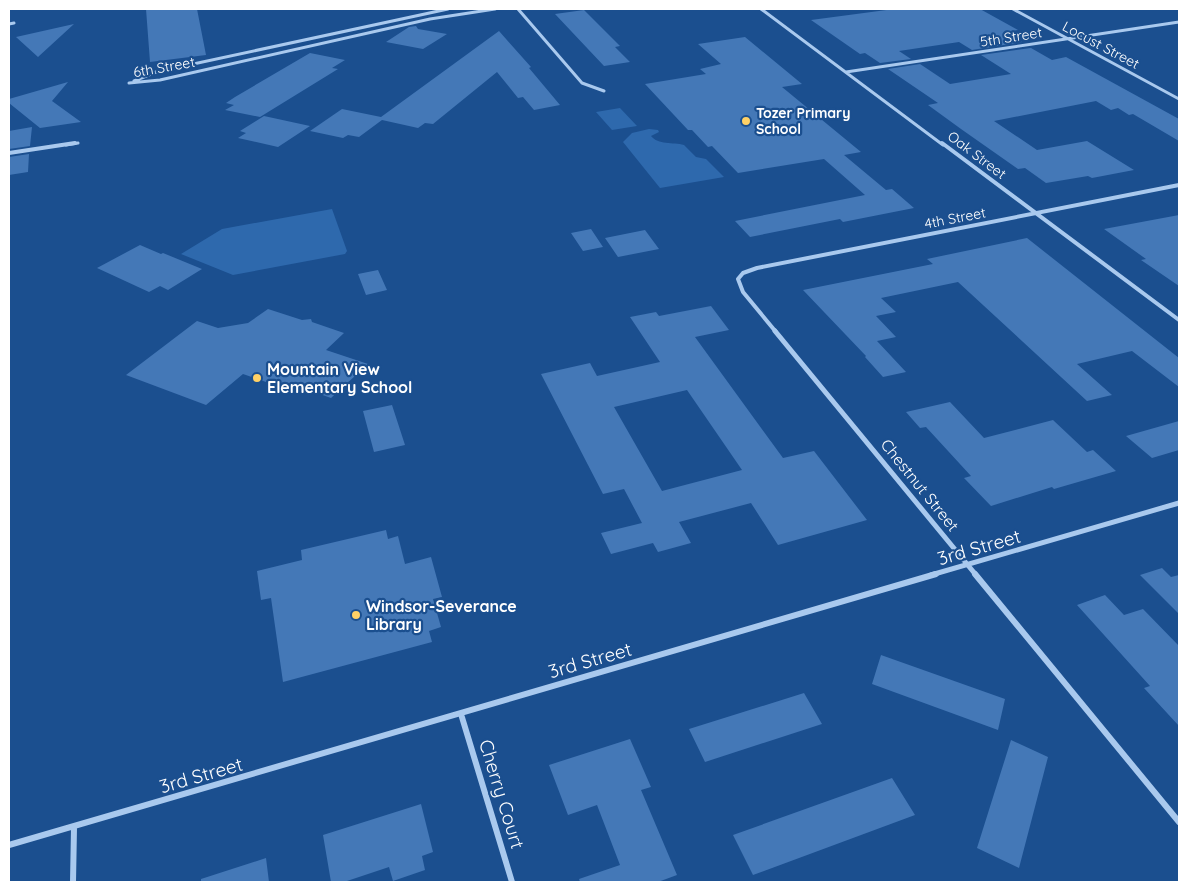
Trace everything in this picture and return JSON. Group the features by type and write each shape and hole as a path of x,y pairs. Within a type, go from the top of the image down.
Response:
{"street":[{"name":"6th Street","path":"448,9 156,72 129,83 160,80 430,19 495,9"},
{"path":"518,9 582,83 604,91"},
{"name":"Oak Street","path":"761,9 1179,320"},
{"name":"Locust Street","path":"1013,9 1179,98"},
{"name":"5th Street","path":"846,72 1179,22"},
{"path":"9,24 14,23"},
{"path":"9,153 78,143"},
{"name":"4th Street","path":"738,279 743,273 757,268 1179,185"},
{"name":"Chestnut Street","path":"738,279 743,292 1179,822"},
{"name":"3rd Street","path":"9,845 74,828 523,694 968,566 1179,503"},
{"name":"Cherry Court","path":"461,714 512,882"},
{"path":"73,882 74,828"}],"shaded area":[{"path":"620,108 637,126 612,130 596,112"},
{"path":"649,129 658,130 659,132 651,136 654,139 684,145 696,157 706,159 724,177 660,188 623,142 632,133"},
{"path":"332,209 347,251 345,254 233,275 181,254 222,229"}],"building":[{"path":"146,9 197,9 206,55 150,62"},
{"path":"894,9 980,9 1018,30 1004,32 1022,42 972,50 959,42 899,51 911,59 880,63 865,53 860,54 811,20"},
{"path":"584,10 620,46 615,47 630,62 604,66 555,14"},
{"path":"74,24 38,57 16,37"},
{"path":"416,26 418,29 447,34 423,49 386,42 409,27"},
{"path":"499,31 531,67 529,68 560,105 534,110 523,97 518,98 497,72 433,124 425,123 418,128 382,120 359,137 348,135 343,138 310,131 342,109 381,117"},
{"path":"745,37 802,84 782,87 861,152 844,155 886,190 892,189 914,208 843,222 840,219 750,237 735,221 865,195 824,159 738,173 712,146 708,147 692,130 688,130 645,84 706,74 700,69 721,64 698,44"},
{"path":"1031,48 1052,60 1066,57 1179,119 1179,141 1133,114 1129,115 1118,108 1111,110 1096,101 994,121 1037,150 1087,141 1134,170 1092,178 1088,176 1046,183 1025,168 1018,169 961,129 928,105 938,103 888,69 920,64 950,84 1011,74 981,55"},
{"path":"310,53 345,60 332,68 338,69 260,117 225,110 234,105 226,103"},
{"path":"68,82 52,101 81,122 40,128 9,103 9,99"},
{"path":"264,116 310,126 278,147 238,138 246,133 240,131"},
{"path":"32,127 30,146 9,149 9,131"},
{"path":"29,154 28,172 9,175 9,157"},
{"path":"1179,215 1179,286 1141,260 1146,259 1104,229"},
{"path":"591,229 603,247 583,251 571,233"},
{"path":"645,230 659,249 618,257 605,238"},
{"path":"1027,238 1179,358 1179,387 1132,351 1077,364 1112,395 1087,401 958,282 881,298 896,312 876,316 896,337 877,341 906,372 883,377 866,356 803,290 933,264 927,259"},
{"path":"140,245 202,269 168,290 160,286 149,292 97,268"},
{"path":"378,270 387,290 366,295 358,274"},
{"path":"711,306 729,330 695,337 783,458 814,451 867,520 778,545 751,503 679,522 691,543 658,552 653,543 611,554 601,533 642,523 624,489 603,494 541,374 590,363 597,376 660,362 630,317 656,312 659,316","holes":["687,390 742,470 662,491 614,407"]},
{"path":"268,309 302,320 311,319 312,322 344,333 326,350 368,364 331,398 289,383 283,388 243,374 206,405 126,375 197,321 218,328 248,323"},
{"path":"950,402 984,438 1053,420 1087,452 1093,450 1116,471 1054,489 1052,487 991,506 964,478 971,476 926,427 920,428 906,412"},
{"path":"392,405 405,445 374,452 363,411"},
{"path":"1179,421 1179,450 1152,458 1126,436"},
{"name":"Windsor-Severance Library","path":"386,530 388,539 398,536 405,564 431,557 442,597 433,599 441,627 429,631 432,642 283,682 271,598 261,600 257,571 302,560 301,550"},
{"path":"1162,568 1171,577 1179,575 1179,614 1140,575"},
{"path":"1105,595 1124,615 1143,609 1179,646 1179,726 1144,688 1150,686 1077,605"},
{"path":"881,655 1005,699 998,730 872,684"},
{"path":"804,693 822,724 705,762 689,729"},
{"path":"630,739 651,787 641,790 677,875 658,882 580,882 579,879 620,865 597,805 568,815 549,765"},
{"path":"1011,740 1048,757 1019,868 977,848"},
{"path":"892,778 915,815 753,875 733,835"},
{"path":"421,804 433,852 422,856 425,870 393,881 389,867 344,882 331,882 323,835"},
{"path":"266,858 269,882 201,882 201,879"}],"place":[{"name":"Tozer Primary School","path":"746,121"},
{"name":"Mountain View Elementary School","path":"257,378"},
{"name":"Windsor-Severance Library","path":"356,615"}]}
